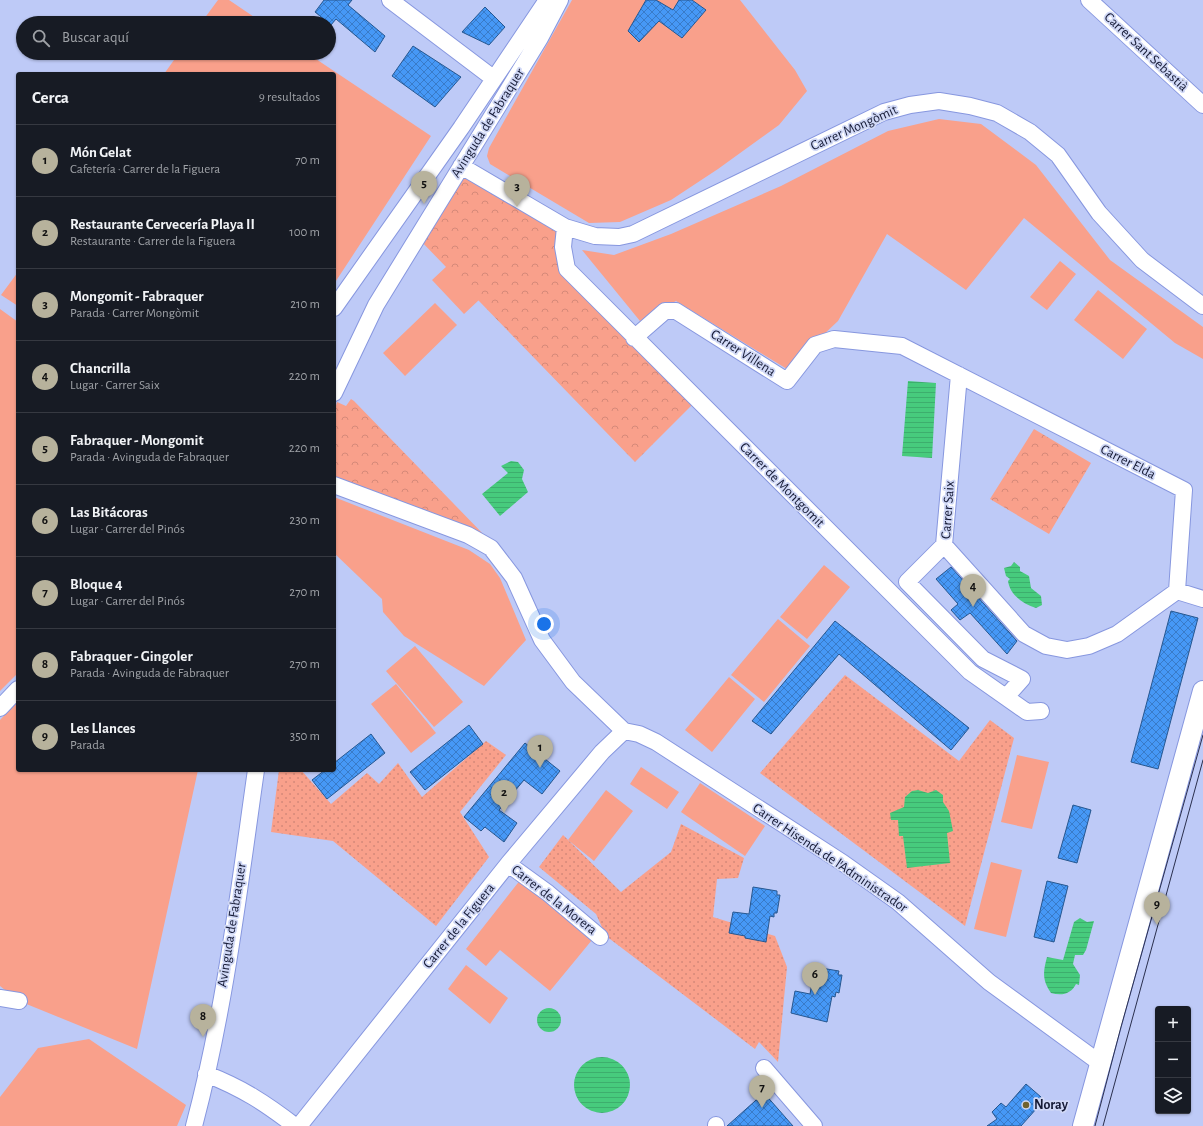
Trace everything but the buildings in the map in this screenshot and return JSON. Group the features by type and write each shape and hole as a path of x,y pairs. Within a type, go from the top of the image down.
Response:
{"street":[{"path":"390,0 494,78"},
{"path":"336,305 461,128 547,0"},
{"name":"Avinguda de Fabraquer","path":"336,389 376,305 540,38 560,0"},
{"name":"Carrer Sant Sebastià","path":"1089,0 1203,105"},
{"name":"Carrer Mongòmit","path":"462,166 565,227 595,236 619,237 633,234 884,112 910,104 939,101 970,106 997,113 1030,132 1058,155 1099,213 1142,260 1203,306"},
{"name":"Carrer de Montgomit","path":"565,227 563,247 567,269 634,338 970,672 1027,712 1041,711"},
{"name":"Carrer Villena","path":"634,338 664,311 676,311 787,381 815,345 834,339 902,346 959,375"},
{"name":"Carrer Saix","path":"959,375 944,545 1024,634 1046,646 1067,650 1089,646 1117,634 1177,591"},
{"name":"Carrer Elda","path":"959,375 1184,490 1177,591"},
{"path":"336,486 468,534 491,548 514,578 542,640 573,682 624,731"},
{"path":"944,545 907,582 983,658 1022,679 1006,697"},
{"path":"1177,591 1203,598"},
{"path":"0,708 16,691"},
{"path":"1083,1126 1203,691"},
{"name":"Carrer de la Figuera","path":"299,1126 508,864 602,752 624,731"},
{"name":"Carrer Hisenda de l'Administrador","path":"624,731 639,734 656,742 843,863 898,902 989,982 1100,1063"},
{"name":"Avinguda de Fabraquer","path":"194,1126 206,1074 232,940 256,772"},
{"name":"Carrer de la Morera","path":"508,864 548,893 600,937"},
{"path":"0,998 19,1001"},
{"path":"764,1068 814,1126"},
{"path":"206,1074 233,1084 259,1099 295,1126"}],"green space":[{"path":"218,0 229,0 253,16 206,16"},
{"path":"572,0 740,0 795,70 807,91 779,125 718,169 671,200 620,222 589,223 490,164 487,156 489,148"},
{"path":"174,60 317,60 335,72 165,72"},
{"path":"336,72 431,136 336,281"},
{"path":"939,119 981,124 1036,165 1110,260 1203,327 1203,359 1175,343 1024,218 966,290 887,234 838,321 787,369 676,301 640,321 582,250 614,255 671,234 781,186 888,131"},
{"path":"461,166 565,227 567,269 697,400 635,462 417,237"},
{"path":"1060,261 1076,274 1047,310 1030,297"},
{"path":"447,266 479,300 464,314 432,280"},
{"path":"16,275 16,305 1,295"},
{"path":"1098,290 1147,329 1123,359 1074,320"},
{"path":"435,303 457,325 405,376 383,353"},
{"path":"0,309 16,321 16,675 0,691"},
{"path":"351,399 354,401 487,538 336,478 336,406 337,402 346,406"},
{"path":"1034,429 1091,463 1049,534 990,499"},
{"path":"336,498 469,550 490,564 500,578 526,640 484,686 404,636 383,612 382,599 336,555"},
{"path":"824,565 850,587 807,639 780,617"},
{"path":"778,619 810,646 764,702 731,675"},
{"path":"415,646 463,702 434,727 386,671"},
{"path":"845,675 959,761 990,720 1014,738 965,926 760,773"},
{"path":"729,677 755,699 712,752 685,730"},
{"path":"396,684 436,733 411,753 371,704"},
{"path":"16,703 16,772 198,772 137,1049 19,1001 0,986 0,720"},
{"path":"486,741 506,755 460,812 489,857 436,926 333,841 271,832 279,772 303,772 331,804 367,773 379,784 398,763 422,797"},
{"path":"1017,755 1049,762 1032,829 1001,822"},
{"path":"641,767 679,792 667,809 630,784"},
{"path":"700,783 765,826 745,856 681,812"},
{"path":"606,790 633,811 594,861 568,840"},
{"path":"681,824 744,858 738,878 717,879 713,917 775,936 787,967 778,1062 759,1042 755,1049 606,936 596,914 539,867 563,835 621,892 671,852"},
{"path":"991,862 1022,870 1006,937 974,929"},
{"path":"521,879 592,940 550,991 500,950 486,966 466,949"},
{"path":"466,965 508,998 490,1024 448,989"},
{"path":"89,1039 186,1105 177,1126 0,1126 0,1097 38,1048"}],"shaded area":[{"path":"908,381 936,383 932,458 902,456"},
{"path":"511,461 518,462 524,470 522,479 528,492 500,516 482,494 508,473 501,466"},
{"path":"1014,562 1020,567 1020,571 1029,576 1031,588 1041,596 1042,605 1036,608 1026,604 1011,591 1008,581 1010,579 1006,576 1004,568 1011,566"},
{"path":"918,790 928,793 936,790 943,795 943,802 949,811 953,831 947,833 950,863 907,868 903,836 899,836 898,820 891,820 890,813 904,807 905,797 912,791"},
{"path":"1080,918 1087,922 1094,921 1086,950 1083,955 1075,955 1073,964 1080,975 1079,985 1076,984 1072,990 1066,993 1051,993 1044,976 1047,957 1063,960 1074,922"},
{"path":"549,1008 557,1012 561,1020 557,1028 549,1032 541,1028 537,1020 541,1012"},
{"path":"602,1057 617,1062 625,1070 630,1085 625,1100 617,1108 602,1113 587,1108 579,1100 574,1085 579,1070 587,1062"}],"tram line":[{"path":"1095,1126 1121,1027 1203,735"},
{"path":"1103,1126 1203,760"}],"place":[{"name":"Fabraquer - Mongomit","path":"424,204"},
{"name":"Mongomit - Fabraquer","path":"517,207"},
{"name":"Chancrilla","path":"973,607"},
{"name":"Món Gelat","path":"540,768"},
{"name":"Restaurante Cervecería Playa II","path":"504,813"},
{"name":"Les Llances","path":"1157,925"},
{"name":"Las Bitácoras","path":"815,995"},
{"name":"Fabraquer - Gingoler","path":"203,1037"},
{"name":"Noray","path":"1026,1105"},
{"name":"Bloque 4","path":"762,1108"}]}
